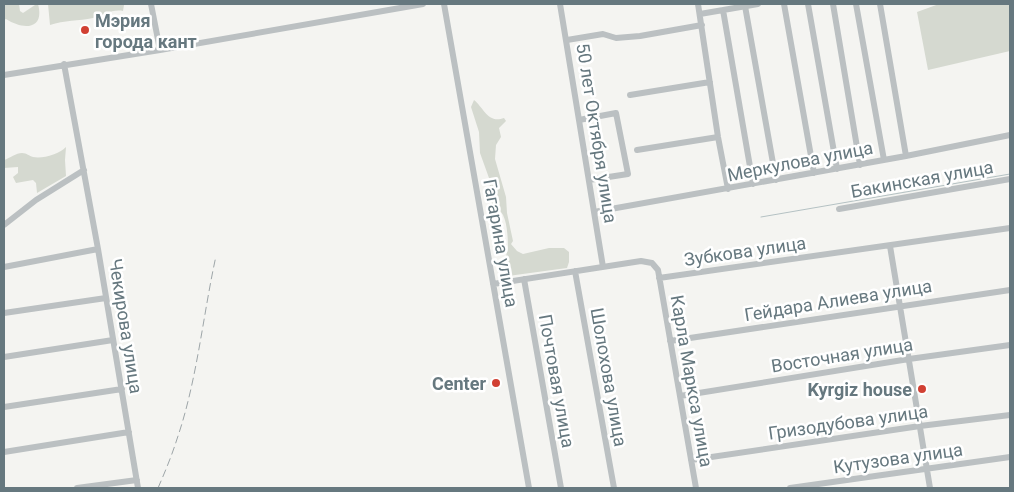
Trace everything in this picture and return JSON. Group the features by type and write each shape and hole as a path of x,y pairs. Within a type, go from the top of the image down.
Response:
{"street":[{"path":"152,4 160,50"},
{"path":"4,75 423,4"},
{"name":"Гагарина улица","path":"444,4 528,488"},
{"name":"50 лет Октября улица","path":"560,4 603,267"},
{"path":"698,4 718,138 728,189"},
{"path":"700,14 758,4"},
{"path":"784,4 814,173"},
{"path":"808,4 837,169"},
{"path":"833,4 860,165"},
{"path":"856,4 884,160"},
{"path":"880,4 906,156"},
{"path":"744,6 776,180"},
{"path":"723,10 753,184"},
{"path":"567,40 603,34 616,38 640,36 702,25"},
{"name":"Чекирова улица","path":"64,64 114,340 138,488"},
{"path":"630,95 710,82"},
{"path":"579,120 616,113 628,174 589,180"},
{"name":"Меркулова улица","path":"594,212 860,165 1010,135"},
{"path":"637,150 718,138"},
{"path":"4,225 36,200 84,170"},
{"name":"Бакинская улица","path":"839,209 1010,179"},
{"name":"Зубкова улица","path":"660,278 1010,228"},
{"path":"890,246 930,488"},
{"path":"4,267 98,249"},
{"path":"493,284 641,261 652,263 658,270 660,278"},
{"name":"Шолохова улица","path":"576,271 614,488"},
{"name":"Карла Маркса улица","path":"660,278 696,488"},
{"name":"Почтовая улица","path":"524,279 561,488"},
{"name":"Гейдара Алиева улица","path":"670,341 1010,290"},
{"path":"4,313 106,298"},
{"path":"4,357 114,340"},
{"name":"Восточная улица","path":"680,396 909,359 1010,345"},
{"path":"4,407 122,390"},
{"name":"Гризодубова улица","path":"691,460 920,426 1010,415"},
{"path":"4,452 129,432"},
{"name":"Кутузова улица","path":"790,488 1010,457"},
{"path":"77,488 137,480"}],"shaded area":[{"path":"4,4 19,4 20,11 23,13 38,4 38,19 35,23 25,26 6,19 4,20"},
{"path":"48,4 124,5 123,11 115,11 93,18 50,25"},
{"path":"939,4 1010,4 1010,51 928,70 917,12"},
{"path":"474,100 490,117 494,119 504,118 506,121 499,128 501,137 496,145 495,159 506,197 507,213 513,241 511,244 517,251 523,254 549,248 564,248 569,252 567,268 508,276 502,273 508,247 507,228 503,215 492,204 489,178 480,153 479,132 471,107"},
{"path":"66,147 66,176 37,193 36,183 33,180 16,183 13,177 18,173 18,167 4,168 4,160 18,154 24,153 33,157 46,157"}],"waterway":[{"path":"761,217 1010,174"}],"railway":[{"path":"158,488 175,445 190,394 216,256"}],"place":[{"name":"Мэрия города кант","path":"85,30"},
{"name":"Center","path":"496,383"},
{"name":"Kyrgiz house","path":"922,389"}]}
